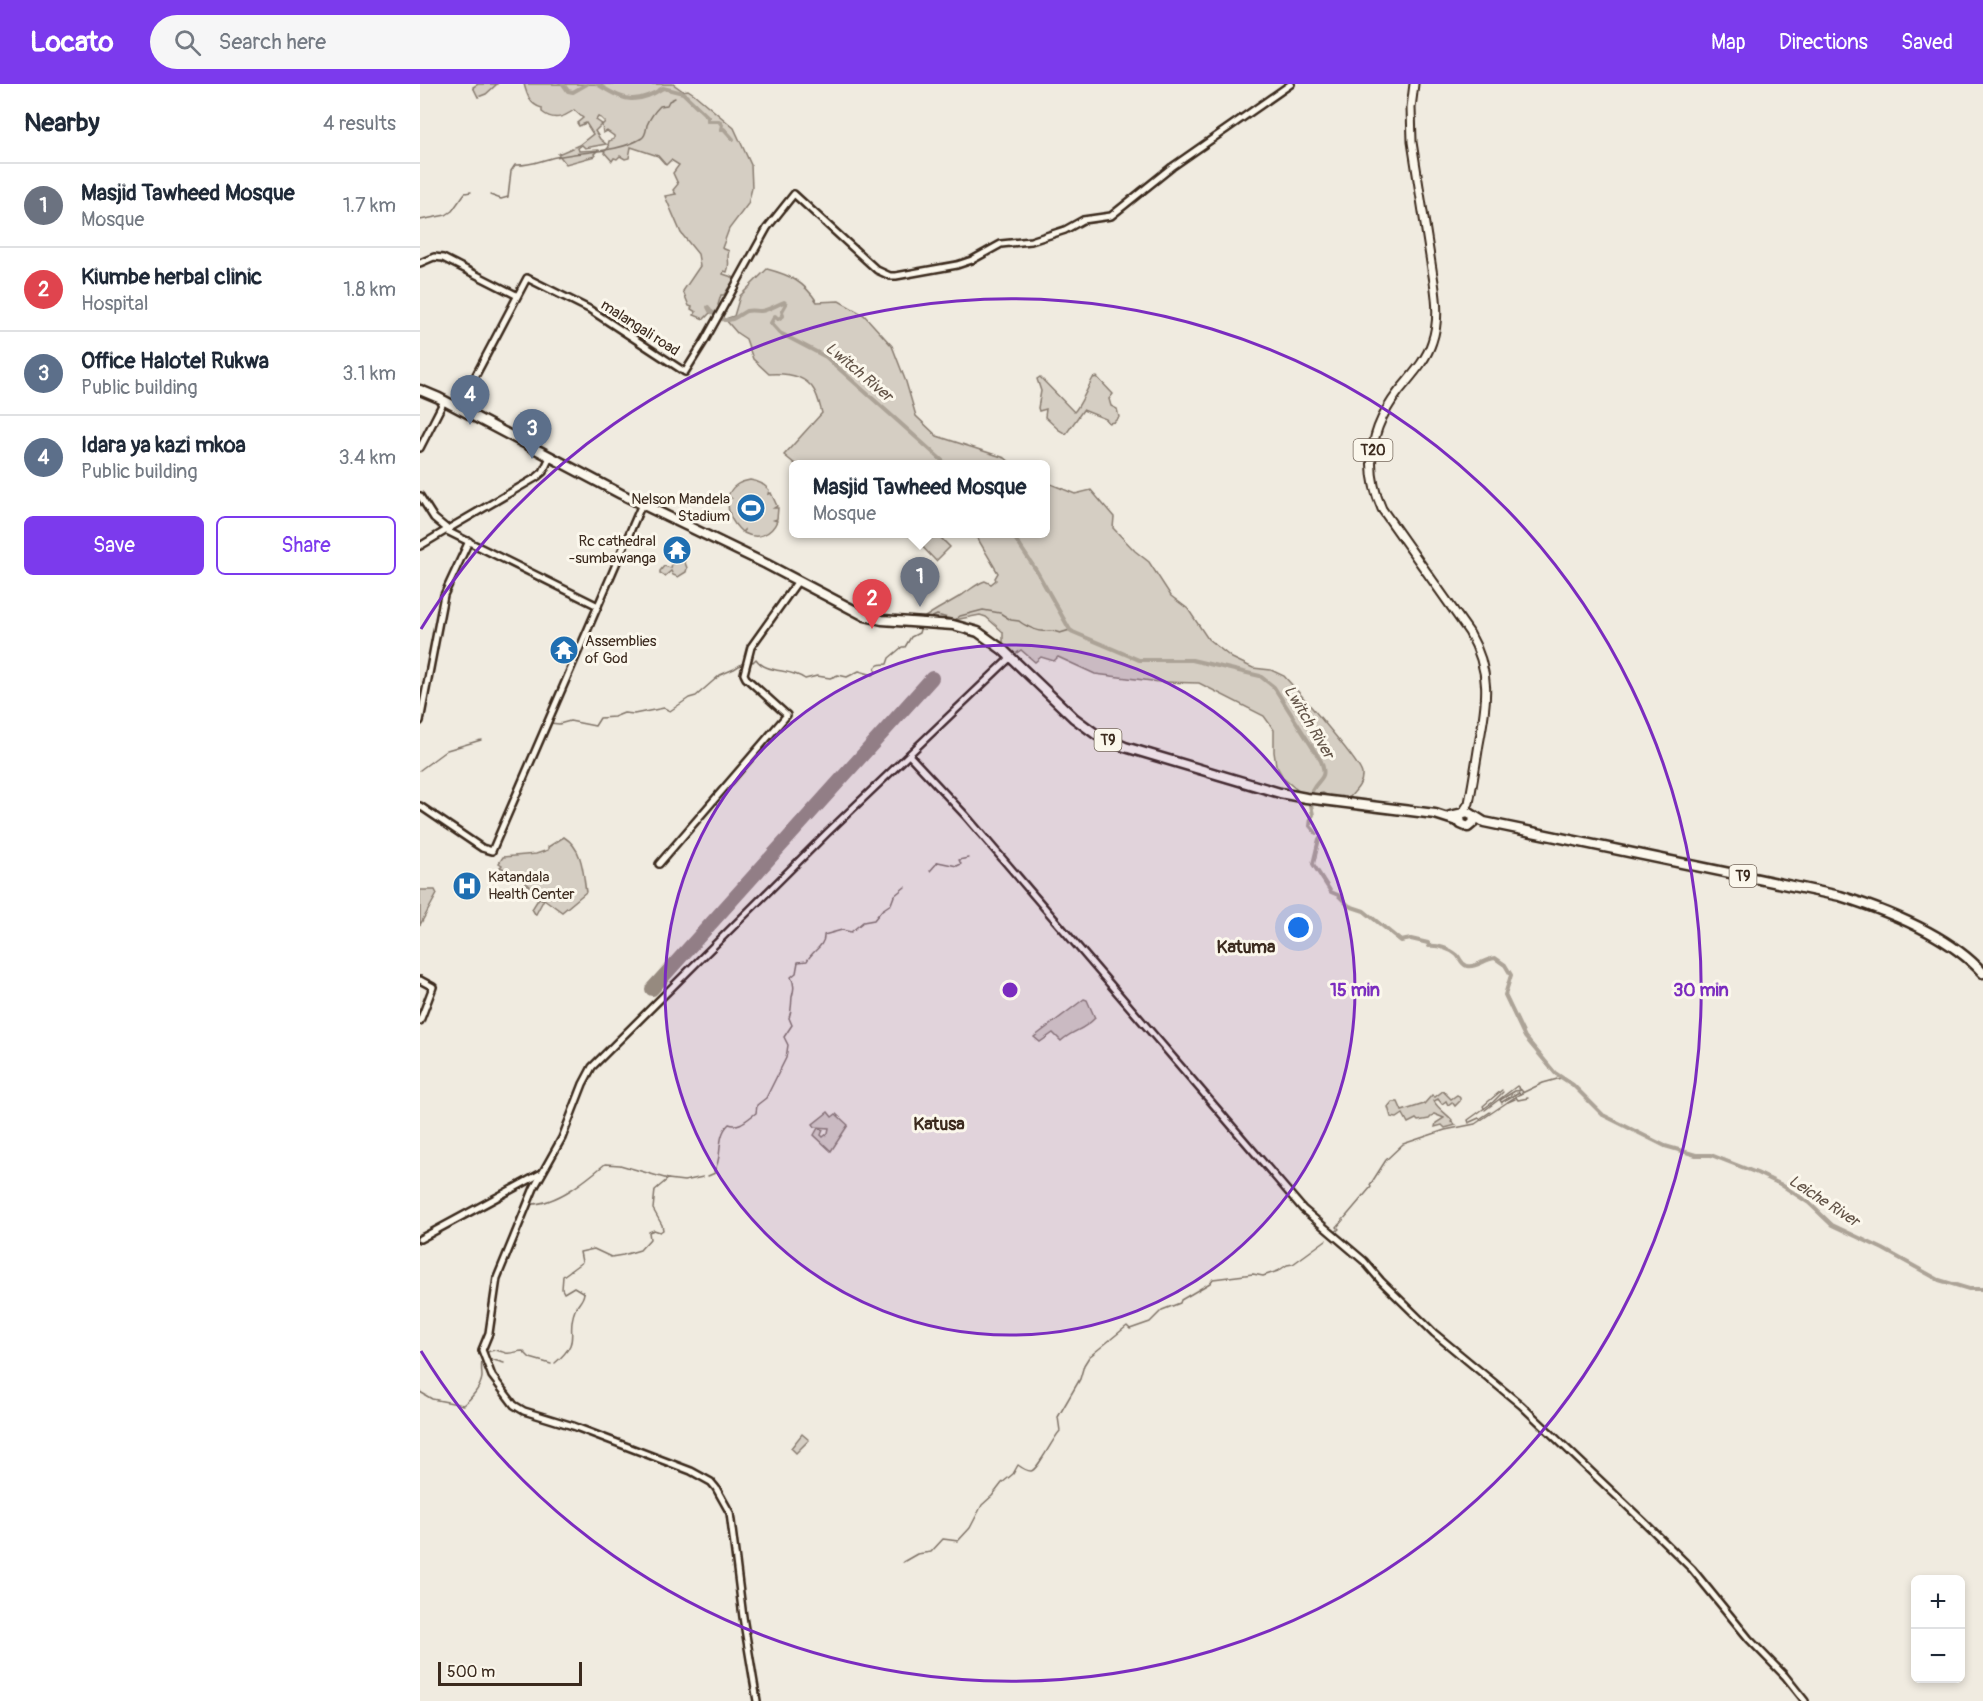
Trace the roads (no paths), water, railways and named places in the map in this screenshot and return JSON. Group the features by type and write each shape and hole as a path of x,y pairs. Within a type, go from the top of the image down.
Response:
{"highway":[{"name":"T9","path":"423,391 869,617 959,626 978,632 1011,657 1079,723 1109,741 1262,788 1306,798 1446,816 1466,816 1484,822 1852,900 1888,913 1943,940 1966,956 1983,973"},
{"name":"T9","path":"1466,816 1474,822 1470,826 1484,822"}],"main road":[{"name":"T20","path":"1414,84 1410,108 1412,142 1434,282 1437,305 1436,326 1433,340 1424,360 1382,415 1374,441 1372,472 1373,484 1382,509 1468,632 1483,665 1487,684 1486,700 1466,816"}],"street":[{"name":"malangali road","path":"458,409 516,295 527,278 588,309 685,372 767,228 794,194 877,270 886,275 896,276 957,265 972,260 1001,244 1031,242 1065,230 1083,220 1111,216 1172,168 1291,84"},
{"path":"420,263 434,257 443,258 516,295"},
{"path":"420,448 440,401"},
{"path":"420,546 537,477 543,472 550,457"},
{"path":"420,498 433,519 446,530 597,604"},
{"path":"420,806 482,848 490,851 641,503"},
{"path":"420,720 444,595 469,542"},
{"path":"659,864 787,715 744,676 753,643 798,581"},
{"path":"756,1701 732,1521 716,1488 707,1480 684,1468 514,1406 492,1376 482,1350 489,1333 497,1278 542,1173 562,1138 586,1076 600,1059 827,833 1011,657"},
{"path":"909,755 964,815 1308,1213 1364,1261 1434,1333 1521,1405 1692,1569 1749,1639 1806,1701"},
{"path":"420,980 434,987 420,1021"},
{"path":"420,1239 542,1173"}],"waterway":[{"name":"Leiche River","path":"563,84 568,91 573,92 587,84"},
{"name":"Leiche River","path":"597,84 614,94 629,99 645,97 663,88 683,93 708,117 708,121 719,121 722,125 721,129 724,129 733,139"},
{"path":"490,195 501,199 508,197 511,171 515,165 531,164 551,158 611,149 633,143 645,134 648,122 656,110 675,98"},
{"path":"420,220 446,215 452,211 465,193 471,192"},
{"name":"Lwitch River","path":"720,317 724,320 731,320 746,311 761,311 784,302 786,304 782,311 783,316 778,319 775,316 771,323 780,333 826,357 942,460"},
{"name":"Leiche River","path":"708,307 715,314"},
{"name":"Lwitch River","path":"1015,538 1073,632 1139,660 1192,660 1260,676 1274,687 1323,767 1322,778 1310,797 1313,815 1310,826 1316,833"},
{"path":"928,619 937,615 955,620 960,616 983,610 1000,613 1039,631 1060,633 1070,630"},
{"path":"749,660 753,662 756,659 766,667 792,673 805,679 817,676 847,677 859,671 873,675 877,666 887,664 889,658 905,647 911,637 919,633 921,626"},
{"path":"550,723 559,724 570,721 595,726 600,718 614,717 624,713 634,714 664,708 670,711 696,696 720,675 745,662"},
{"path":"420,770 447,750 481,740"},
{"name":"Leiche River","path":"1319,839 1313,864 1331,892 1338,895 1349,906 1364,911 1401,941 1411,939 1428,943 1429,946 1447,949 1457,955 1467,966 1474,966 1495,958 1505,965 1511,975 1505,995 1525,1037 1555,1073 1573,1085 1603,1115 1665,1146 1696,1155 1711,1155 1757,1173 1780,1184 1809,1203 1832,1225 1883,1249 1939,1280 1969,1289 1983,1289"},
{"path":"930,871 938,862 957,866 961,864 959,860 968,858"},
{"path":"708,1176 715,1173 725,1129 729,1124 740,1124 756,1113 757,1105 766,1098 786,1058 788,1045 784,1037 792,1025 789,1018 794,987 791,977 796,973 798,962 807,961 824,939 824,935 842,930 851,932 863,922 874,920 891,904 894,896 905,887"},
{"path":"1334,1233 1371,1187 1370,1185 1386,1160 1403,1144 1445,1130 1475,1124 1518,1095 1543,1083 1561,1078"},
{"path":"1485,1110 1517,1086 1523,1092"},
{"path":"1484,1108 1483,1106 1502,1090"},
{"path":"1502,1103 1500,1100 1521,1090"},
{"path":"1469,1123 1468,1120 1503,1092"},
{"path":"1502,1102 1519,1092 1520,1094"},
{"path":"1515,1096 1518,1100 1528,1098"},
{"path":"1508,1102 1515,1099"},
{"path":"1481,1118 1490,1112"},
{"path":"1470,1122 1479,1118 1481,1120"},
{"path":"531,1204 561,1196 605,1164 620,1165 668,1179"},
{"path":"555,1363 569,1348 572,1337 572,1318 584,1293 574,1287 564,1293 562,1289 563,1276 582,1262 580,1252 594,1249 611,1257 640,1250 650,1239 649,1232 663,1230 653,1209 655,1190 668,1179 684,1181 703,1177"},
{"path":"903,1562 917,1554 931,1552 943,1539 958,1541 970,1528 982,1505 1013,1474 1018,1465 1027,1470 1034,1469 1060,1431 1058,1417 1080,1379 1089,1357 1127,1326 1130,1329 1150,1322 1162,1310 1180,1303 1181,1300 1213,1279 1253,1274 1263,1276 1278,1271 1293,1264 1326,1240"},
{"path":"504,1363 490,1359 486,1353 494,1350 508,1353 523,1351 530,1358 551,1364"},
{"path":"420,1392 432,1399 463,1405 480,1385 483,1358"}],"place":[{"name":"Idara ya kazi mkoa","path":"470,425"},
{"name":"Office Halotel Rukwa","path":"532,459"},
{"name":"Nelson Mandela Stadium","path":"751,508"},
{"name":"Rc cathedral -sumbawanga","path":"677,550"},
{"name":"Masjid Tawheed Mosque","path":"920,607"},
{"name":"Kiumbe herbal clinic","path":"872,629"},
{"name":"Assemblies of God","path":"564,650"},
{"name":"Katandala Health Center","path":"467,886"}],"district":[{"name":"Katuma","path":"1246,947"},
{"name":"Katusa","path":"939,1124"}]}
